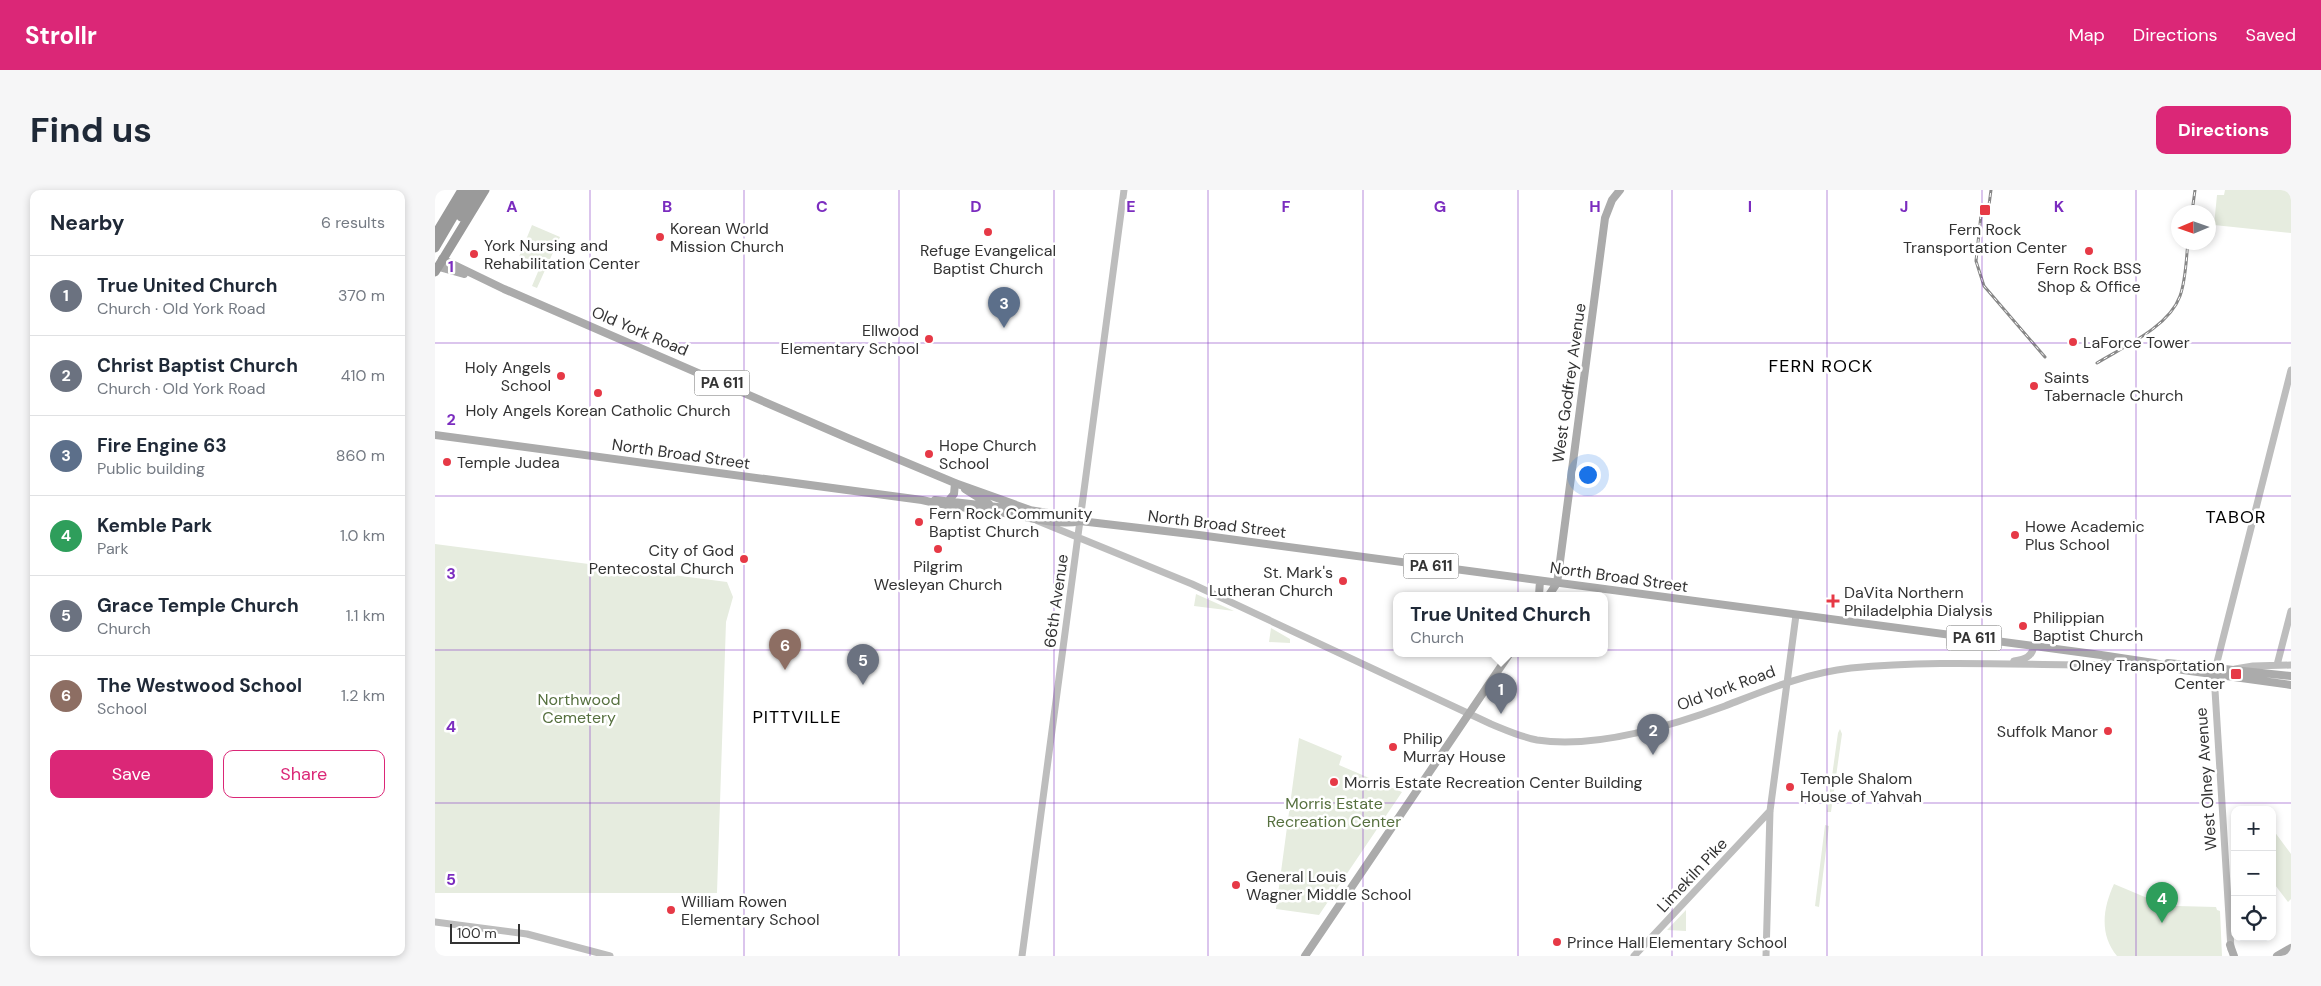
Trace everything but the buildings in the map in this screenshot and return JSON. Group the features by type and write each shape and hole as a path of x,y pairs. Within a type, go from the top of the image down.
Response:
{"highway":[{"path":"435,235 462,190"},
{"path":"435,248 469,190"},
{"path":"437,263 477,190"},
{"path":"437,263 485,190"}],"main road":[{"name":"West Godfrey Avenue","path":"1557,583 1605,218 1612,200 1620,190"},
{"name":"Old York Road","path":"437,263 478,278 1031,514"},
{"name":"North Broad Street","path":"435,435 922,500 947,506 1000,513 1074,517 1080,521 2154,663 2185,663 2214,671 2291,685"},
{"name":"Old York Road","path":"955,483 1000,513"},
{"path":"949,500 954,494 955,483"},
{"name":"North Broad Street","path":"922,500 949,500 1031,514"},
{"path":"1539,592 1541,581"},
{"path":"1551,592 1557,583"},
{"path":"1305,956 1508,657"},
{"name":"North Broad Street","path":"2214,671 2235,669 2291,676"},
{"path":"2230,945 2232,956"},
{"path":"2277,956 2291,948"}],"street":[{"name":"66th Avenue","path":"1022,956 1124,190"},
{"name":"West Olney Avenue","path":"2230,945 2214,671 2291,370"},
{"name":"Old York Road","path":"1031,514 1078,538 1192,584 1469,713 1526,737 1553,742 1583,742 1679,721 1796,678 1850,668 2002,663 2100,665 2113,657"},
{"path":"2277,665 2291,612"},
{"path":"1766,956 1770,811 1796,615"},
{"name":"Old York Road","path":"2002,663 2027,658 2033,652 2034,646"},
{"path":"2235,669 2253,666 2291,665"},
{"name":"Limekiln Pike","path":"1634,956 1770,811"},
{"path":"435,922 527,934 611,956"}],"green space":[{"path":"2225,190 2291,190 2291,233 2216,225 2217,195 2224,195"},
{"path":"532,225 560,237 537,288 532,286 540,267 519,257"},
{"name":"Northwood Cemetery","path":"435,544 727,582 733,597 726,622 717,893 435,893"},
{"path":"1196,594 1234,611 1194,606"},
{"path":"1271,628 1290,639 1290,643 1269,642"},
{"path":"1840,729 1842,734 1831,812 1827,812 1838,733"},
{"name":"Morris Estate Recreation Center","path":"1299,738 1342,756 1339,765 1402,792 1319,915 1276,909"},
{"path":"1825,825 1829,826 1819,907 1815,906"},
{"path":"2276,834 2291,854 2291,899 2288,902 2276,886"},
{"path":"2114,884 2152,900 2177,906 2216,907 2220,911 2222,956 2117,956 2111,948 2105,930 2105,912"},
{"path":"1686,910 1686,931 1667,930"}],"railway":[{"path":"1989,205 1991,190"},
{"path":"2193,205 2195,190"},
{"path":"1981,215 1976,261 1984,286 2045,357"},
{"path":"2097,363 2156,327 2174,307 2180,296 2183,283 2187,250"}],"place":[{"name":"Fern Rock Transportation Center","path":"1985,210"},
{"name":"Refuge Evangelical Baptist Church","path":"988,232"},
{"name":"Korean World Mission Church","path":"660,237"},
{"name":"Fern Rock BSS Shop & Office","path":"2089,251"},
{"name":"York Nursing and Rehabilitation Center","path":"474,254"},
{"name":"Fire Engine 63","path":"1004,328"},
{"name":"Ellwood Elementary School","path":"929,339"},
{"name":"LaForce Tower","path":"2073,342"},
{"name":"Holy Angels School","path":"561,376"},
{"name":"Saints Tabernacle Church","path":"2034,386"},
{"name":"Holy Angels Korean Catholic Church","path":"598,393"},
{"name":"Hope Church School","path":"929,454"},
{"name":"Temple Judea","path":"447,462"},
{"name":"Fern Rock Community Baptist Church","path":"919,522"},
{"name":"Howe Academic Plus School","path":"2015,535"},
{"name":"Pilgrim Wesleyan Church","path":"938,549"},
{"name":"City of God Pentecostal Church","path":"744,559"},
{"name":"St. Mark's Lutheran Church","path":"1343,581"},
{"name":"DaVita Northern Philadelphia Dialysis","path":"1833,601"},
{"name":"Philippian Baptist Church","path":"2023,626"},
{"name":"The Westwood School","path":"785,670"},
{"name":"Olney Transportation Center","path":"2236,674"},
{"name":"Grace Temple Church","path":"863,685"},
{"name":"True United Church","path":"1501,714"},
{"name":"Suffolk Manor","path":"2108,731"},
{"name":"Philip Murray House","path":"1393,747"},
{"name":"Christ Baptist Church","path":"1653,755"},
{"name":"Morris Estate Recreation Center Building","path":"1334,782"},
{"name":"Temple Shalom House of Yahvah","path":"1790,787"},
{"name":"General Louis Wagner Middle School","path":"1236,885"},
{"name":"William Rowen Elementary School","path":"671,910"},
{"name":"Kemble Park","path":"2162,923"},
{"name":"Prince Hall Elementary School","path":"1557,942"}],"district":[{"name":"FERN ROCK","path":"1821,366"},
{"name":"TABOR","path":"2236,517"},
{"name":"PITTVILLE","path":"797,717"}]}
